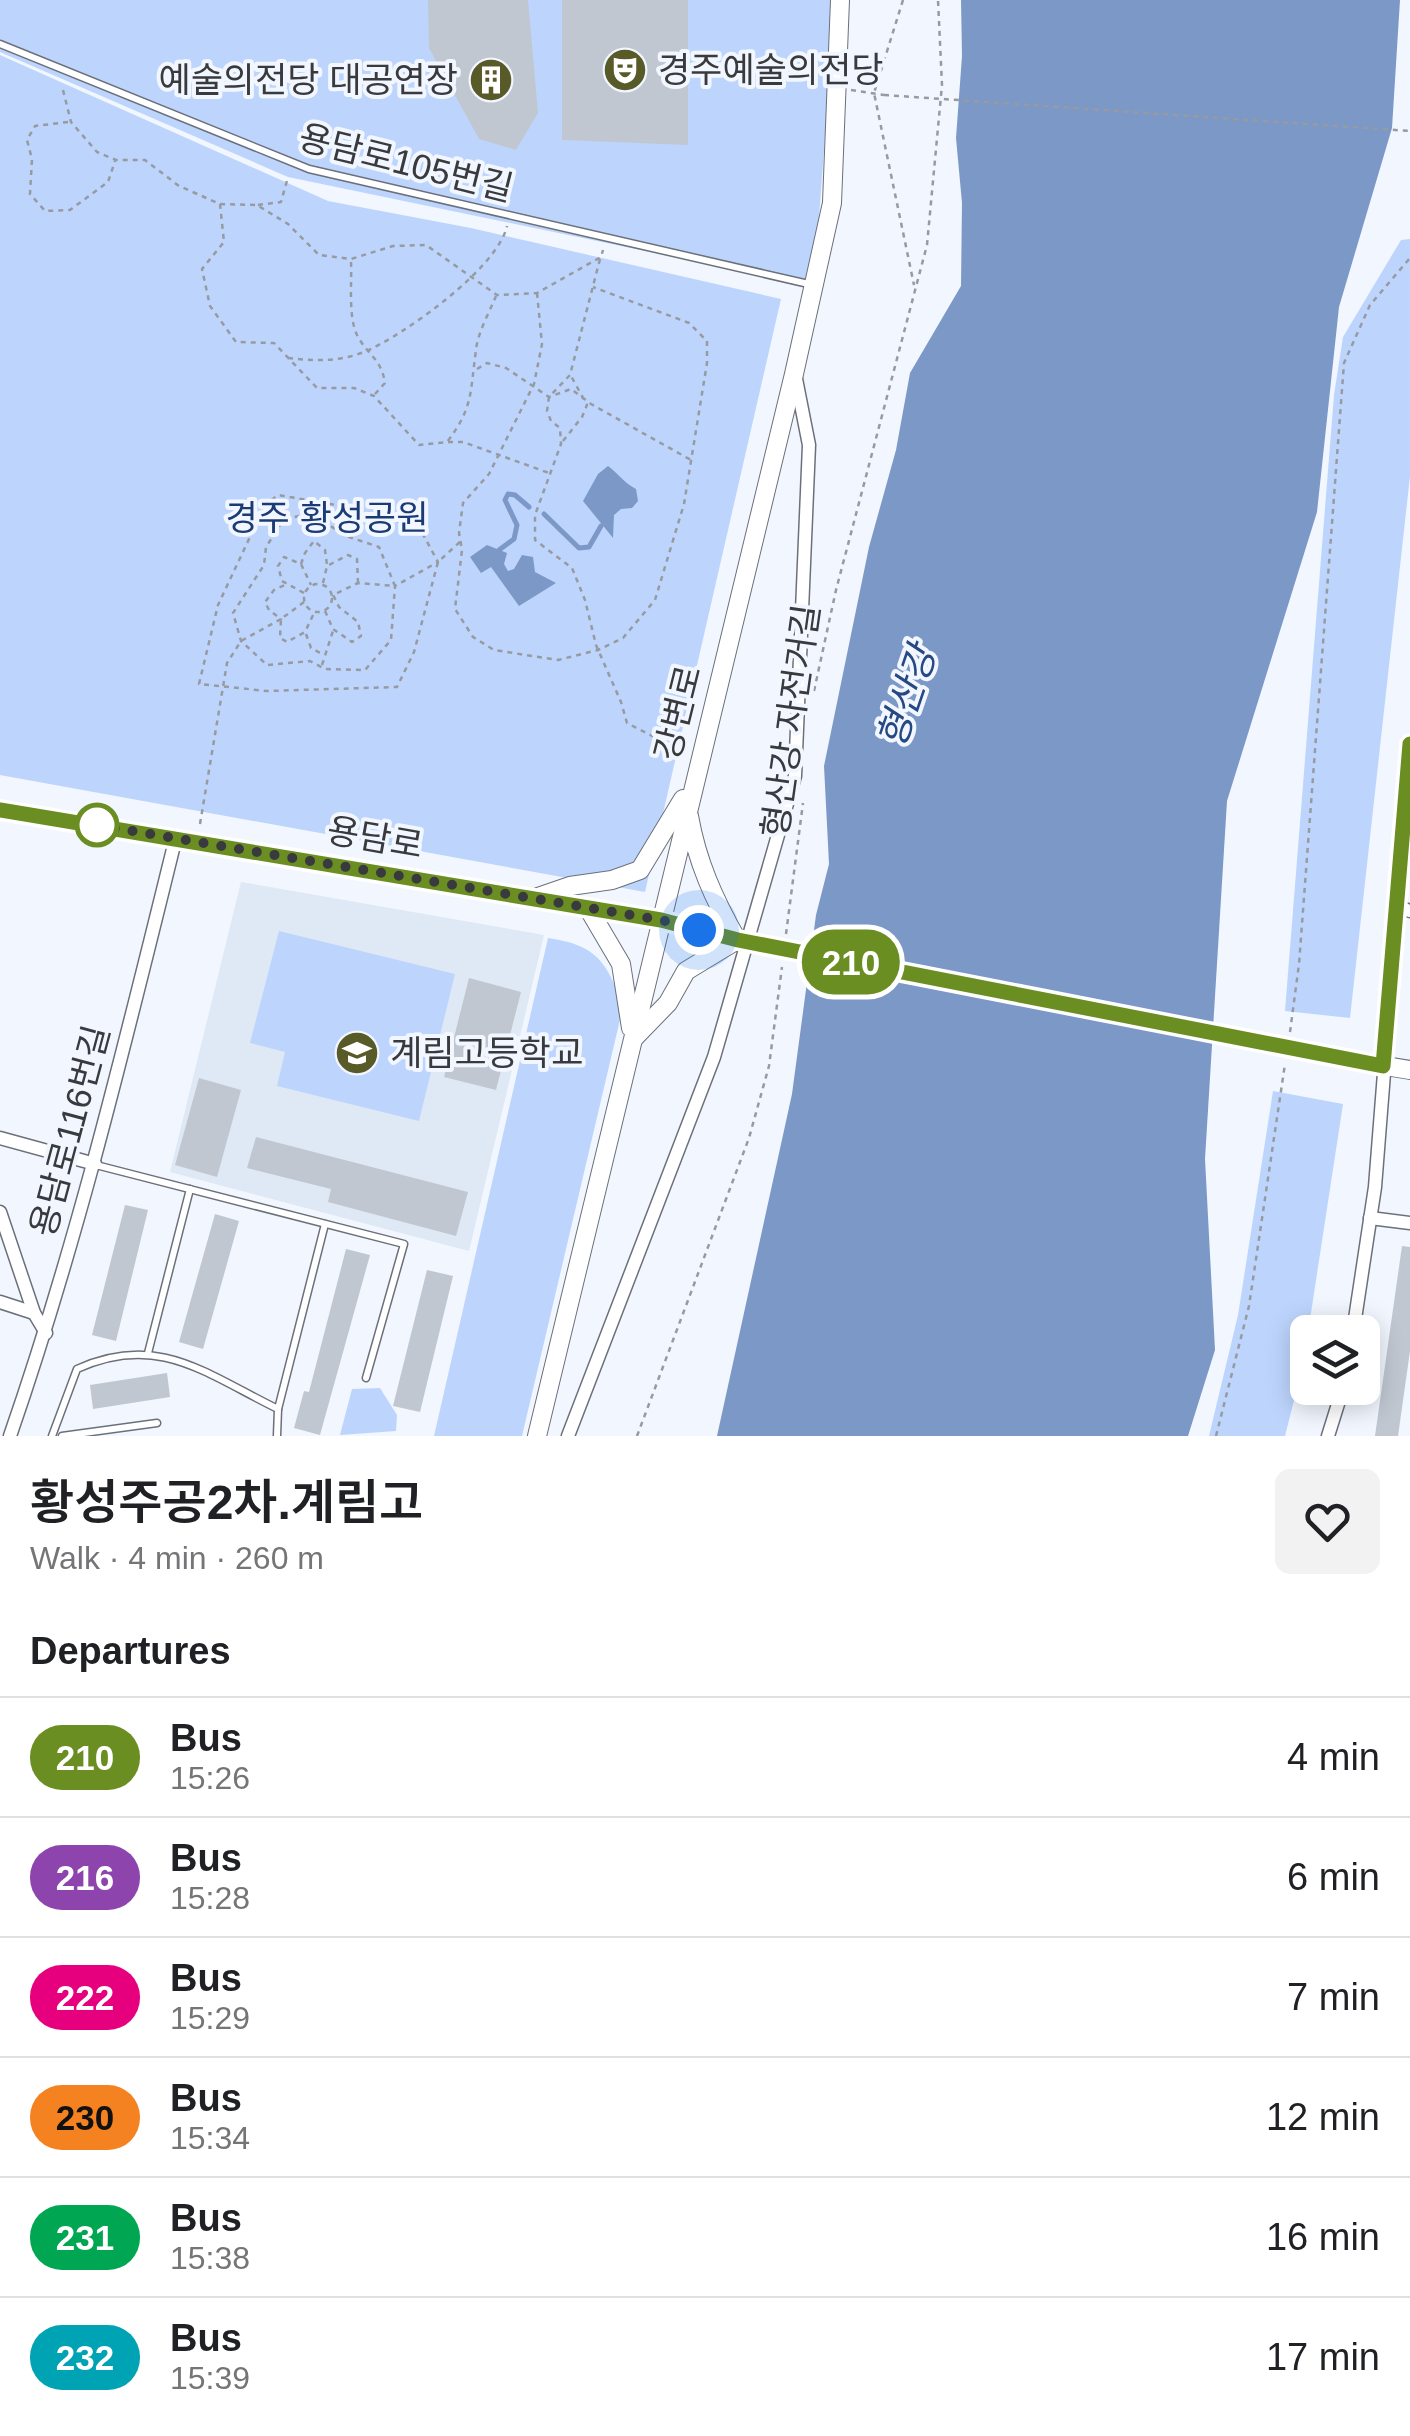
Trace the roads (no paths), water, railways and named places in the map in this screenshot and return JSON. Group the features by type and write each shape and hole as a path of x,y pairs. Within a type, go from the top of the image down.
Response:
{"main road":[{"name":"강변로","path":"538,1436 832,202 840,0"},
{"path":"533,898 640,870 670,825 700,761"},
{"name":"용담로","path":"0,810 661,920 738,940 1375,1065"},
{"path":"632,1039 668,1003 686,971 738,940 706,880 688,810"},
{"path":"588,908 621,964 632,1039"},
{"path":"1375,1065 1410,1070"}],"street":[{"path":"568,1436 714,1057 796,776 810,445 794,374"},
{"path":"1356,1315 1370,1218 1375,1065 1405,908 1410,745"},
{"name":"용담로116번길","path":"10,1436 46,1333 95,1164 176,837"},
{"path":"0,1138 95,1164"},
{"path":"0,1212 34,1314 46,1333"},
{"path":"1370,1218 1410,1223"},
{"path":"0,1302 34,1314"},
{"path":"1328,1436 1337,1405"}],"lane":[{"name":"용담로105번길","path":"0,44 309,169 814,286"},
{"path":"95,1164 404,1244 366,1378"},
{"path":"148,1353 190,1189"},
{"path":"277,1436 278,1409 325,1224"},
{"path":"52,1436 77,1369 100,1359 148,1353 170,1357 278,1409"},
{"path":"62,1436 157,1423"}],"water":[{"name":"형산강","path":"961,0 1400,0 1392,128 1339,307 1317,512 1227,801 1205,1159 1215,1350 1188,1436 717,1436 792,1094 816,915 829,864 824,766 869,547 896,450 910,373 961,286 962,203 956,138 962,56"},
{"path":"608,466 636,489 638,501 632,508 621,509 614,515 613,538 583,501 598,474"},
{"path":"487,545 507,553 504,564 508,571 514,569 522,555 533,557 535,572 556,583 519,606 491,567 481,573 470,557"}],"waterway":[{"path":"499,550 514,539 517,525 505,500 508,494 529,507"},
{"path":"544,514 579,548 589,547 601,526"}],"place":[{"name":"경주예술의전당","path":"625,70"},
{"name":"예술의전당 대공연장","path":"491,80"},
{"name":"계림고등학교","path":"357,1053"}],"park label":[{"name":"경주 황성공원","path":"327,518"}]}
